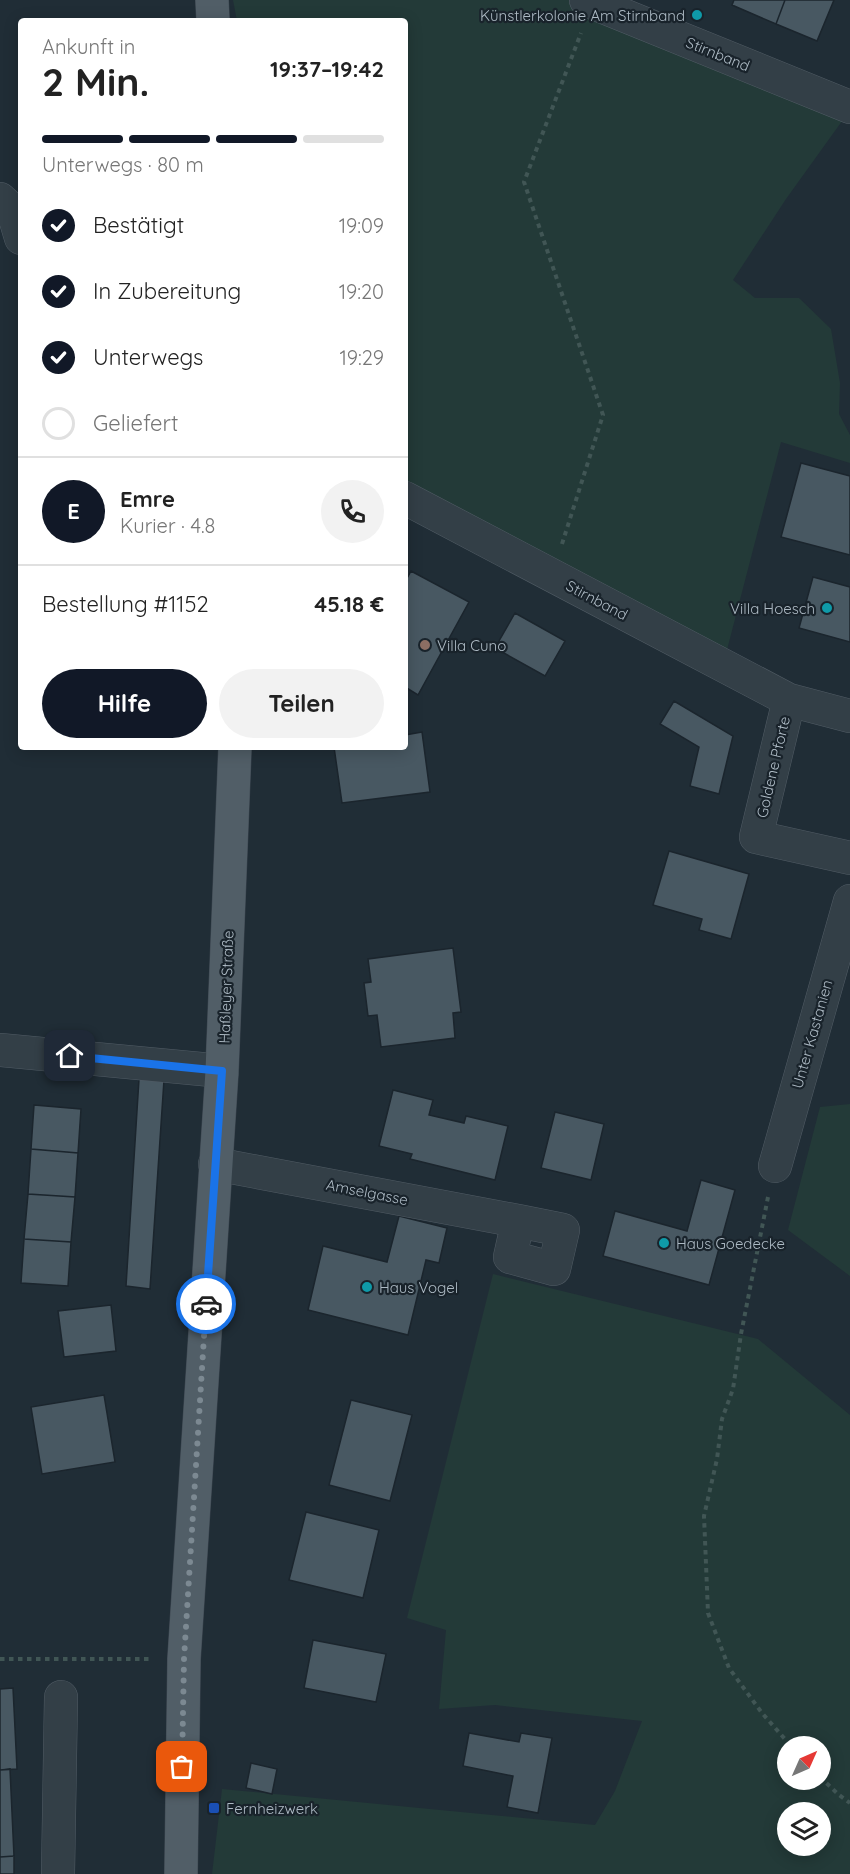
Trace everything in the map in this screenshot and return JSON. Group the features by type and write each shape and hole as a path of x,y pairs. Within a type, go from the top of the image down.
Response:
{"main road":[{"path":"212,0 213,18"},
{"name":"Haßleyer Straße","path":"181,1874 184,1659 222,1071 235,750"}],"street":[{"name":"Stirnband","path":"589,1 850,107"},
{"path":"0,199 13,211 18,228"},
{"name":"Stirnband","path":"408,500 789,700"},
{"name":"Goldene Pforte","path":"850,716 789,700 756,837 850,858"},
{"name":"Unter Kastanien","path":"775,1166 850,901"},
{"path":"0,1050 222,1071"},
{"name":"Amselgasse","path":"215,1164 518,1221"},
{"path":"57,1874 61,1697"}],"path":[{"path":"552,577 603,415 524,182 589,1"},
{"path":"775,1166 741,1334 733,1389 722,1419 717,1459 704,1516 708,1613 729,1668 782,1736"},
{"path":"0,1659 184,1659"},
{"path":"831,1788 850,1803"}],"green space":[{"path":"233,0 586,0 850,110 786,199 733,280 755,298 799,298 831,329 840,383 839,414 850,435 850,463 781,442 722,669 408,485 408,18 236,18"},
{"path":"850,1104 850,1276 788,1230 820,1107"},
{"path":"493,1274 758,1339 850,1415 850,1874 212,1874 222,1789 595,1825 615,1791 642,1721 495,1705 439,1709 446,1630 407,1618"}],"building":[{"path":"734,0 785,0 776,24 732,5"},
{"path":"785,0 834,0 817,41 776,24"},
{"path":"801,463 850,476 850,555 781,537"},
{"name":"Villa Cuno","path":"411,571 469,602 418,695 408,689 408,576"},
{"name":"Villa Hoesch","path":"813,577 850,587 850,642 799,628"},
{"path":"515,613 565,641 545,676 495,648"},
{"path":"674,701 733,736 719,794 690,786 699,747 660,724"},
{"path":"422,732 430,792 342,803 334,750 408,750 408,734"},
{"path":"669,851 749,874 731,939 699,930 702,919 653,905"},
{"path":"453,948 461,1012 453,1013 455,1038 381,1047 377,1015 368,1016 364,983 371,982 368,959"},
{"path":"139,1079 164,1080 150,1289 126,1286"},
{"path":"393,1090 433,1100 429,1115 464,1123 466,1116 508,1126 495,1180 410,1159 412,1154 379,1146"},
{"path":"34,1105 81,1109 78,1153 31,1149"},
{"path":"555,1112 604,1124 591,1180 541,1168"},
{"path":"31,1149 78,1153 75,1197 28,1194"},
{"name":"Haus Goedecke","path":"701,1180 735,1190 709,1285 603,1256 615,1211 687,1231"},
{"path":"28,1194 75,1197 71,1242 24,1239"},
{"name":"Haus Vogel","path":"399,1216 447,1228 439,1263 426,1260 408,1335 308,1310 323,1246 387,1262"},
{"path":"24,1239 71,1242 68,1286 21,1283"},
{"path":"111,1305 116,1351 64,1357 58,1311"},
{"path":"104,1395 115,1462 42,1474 31,1407"},
{"path":"351,1400 412,1415 390,1501 329,1485"},
{"path":"306,1512 379,1530 363,1598 289,1580"},
{"path":"313,1640 386,1654 376,1702 304,1688"},
{"path":"13,1688 17,1769 0,1770 0,1689"},
{"path":"469,1733 519,1742 521,1733 552,1738 538,1813 507,1807 513,1776 463,1766"},
{"path":"251,1763 277,1769 272,1794 246,1788"},
{"path":"10,1769 14,1856 0,1857 0,1770"},
{"path":"14,1856 14,1874 0,1874 0,1857"}],"way so far":[{"path":"182,1767 184,1659 206,1304"}],"place":[{"name":"Künstlerkolonie Am Stirnband","path":"697,15"},
{"name":"Villa Hoesch","path":"827,608"},
{"name":"Villa Cuno","path":"425,645"},
{"name":"Haus Goedecke","path":"664,1243"},
{"name":"Haus Vogel","path":"367,1287"},
{"name":"Fernheizwerk","path":"214,1808"}],"route":[{"path":"70,1056 222,1071 206,1304"}]}
